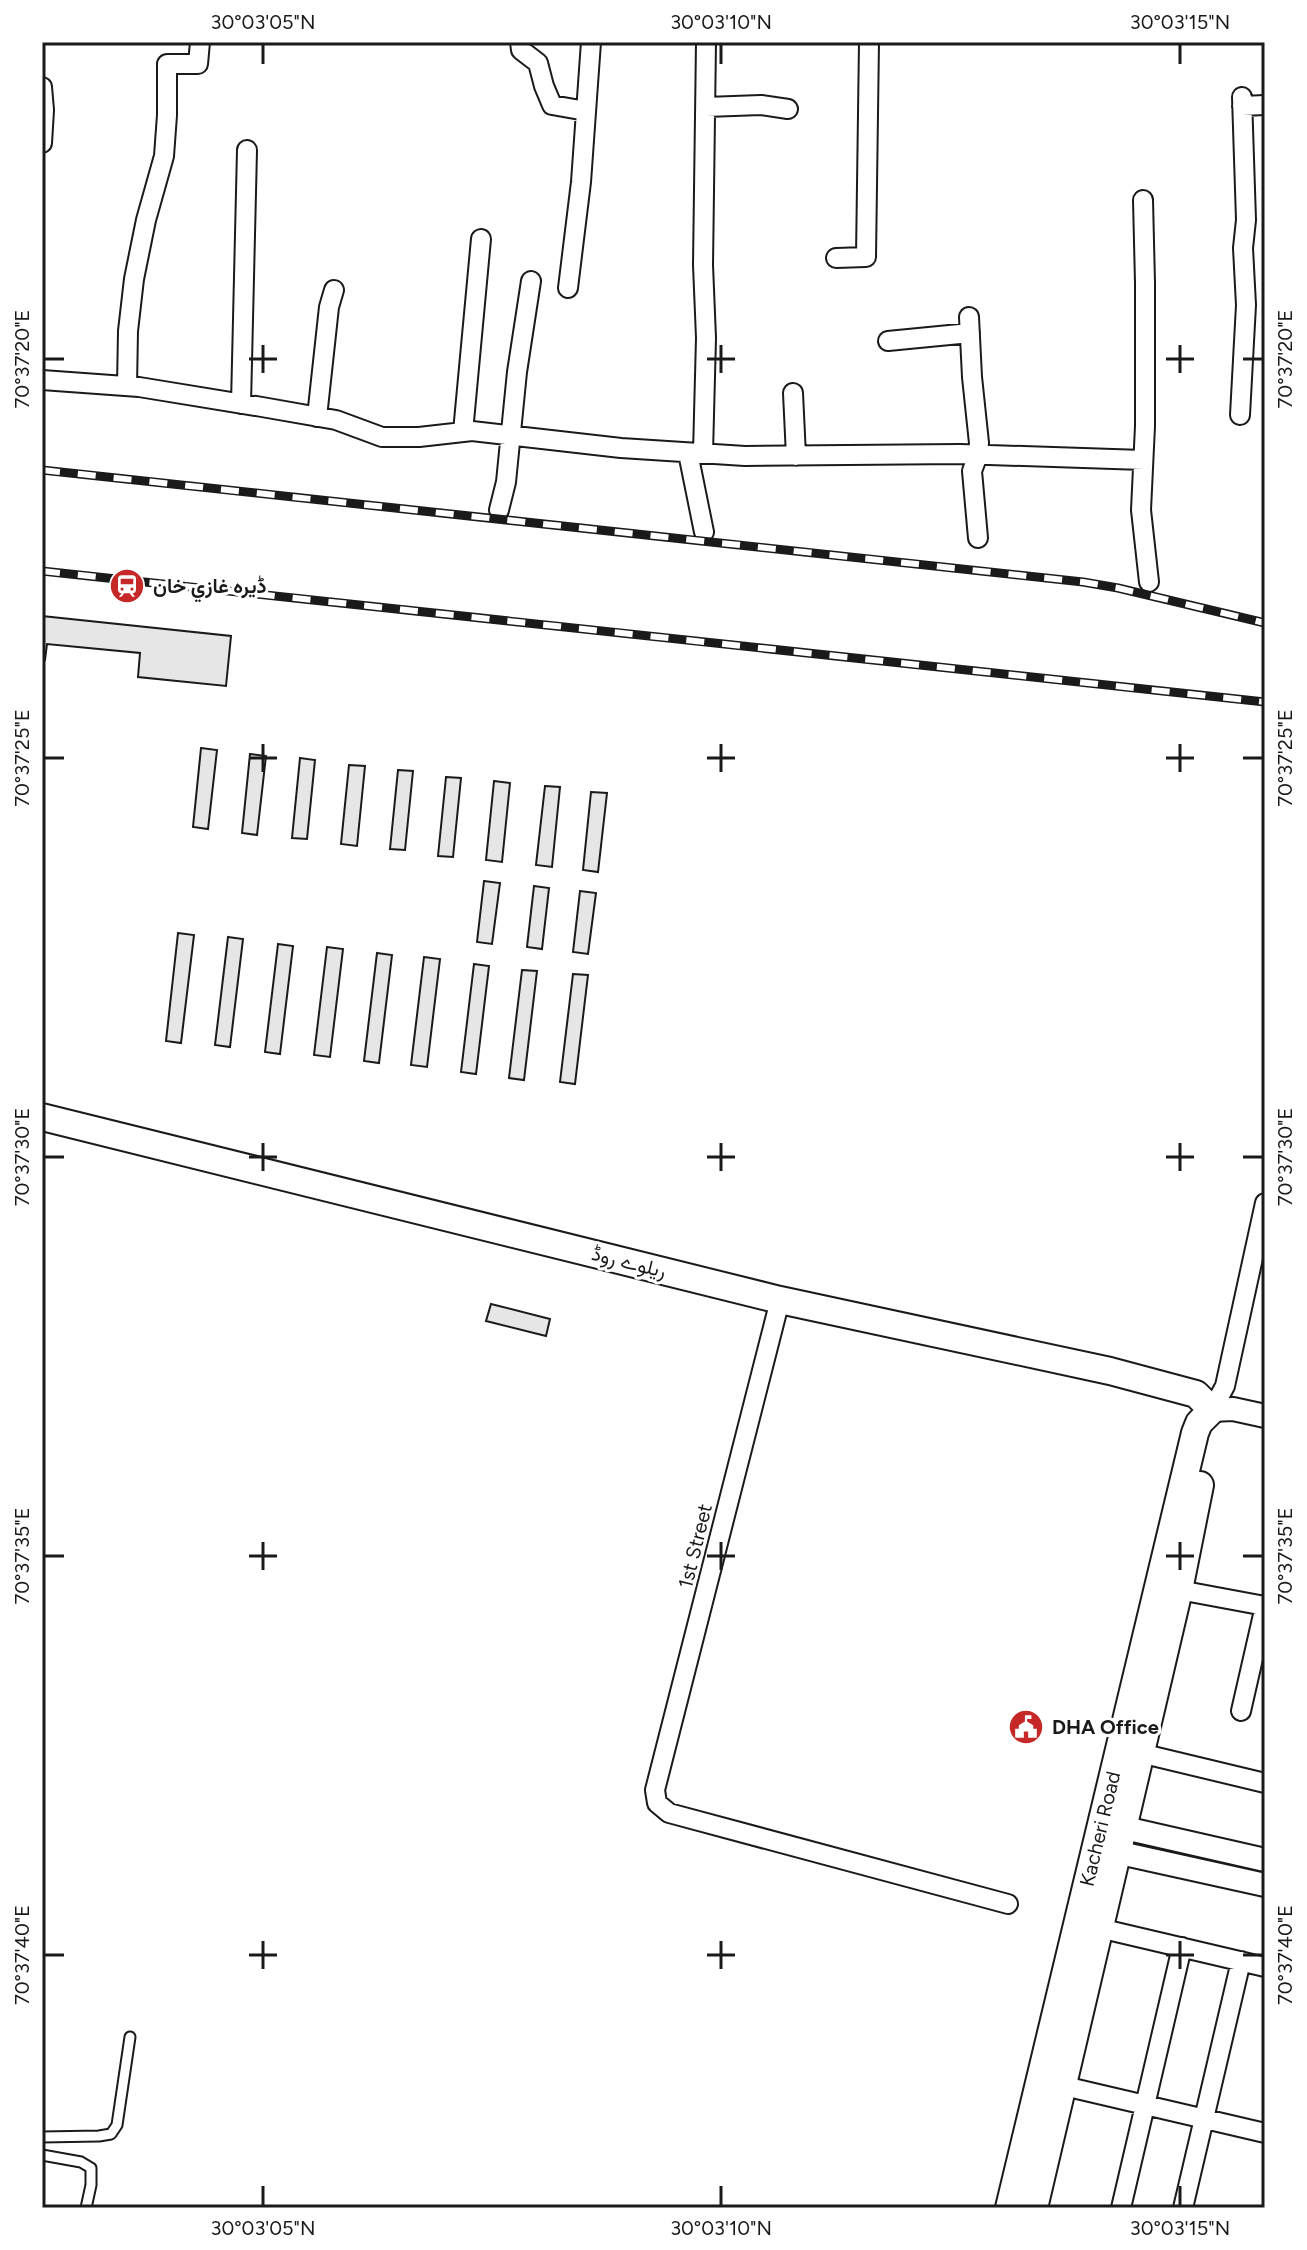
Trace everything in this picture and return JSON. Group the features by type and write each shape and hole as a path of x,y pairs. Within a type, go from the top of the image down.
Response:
{"main road":[{"name":"ریلوے روڈ","path":"42,1117 780,1300 1169,1385 1196,1394 1212,1410"},
{"name":"Kacheri Road","path":"1034,2208 1099,1928 1110,1838 1140,1753 1179,1590 1212,1410"},
{"name":"Kacheri Road","path":"1009,2208 1110,1838 1195,1433 1199,1423 1212,1410"}],"street":[{"path":"127,386 128,331 134,279 164,156 167,64 198,64 200,42"},
{"path":"520,42 521,50 538,63 552,105 586,111"},
{"path":"568,288 581,182 591,42"},
{"path":"704,532 696,453 706,338 703,265 706,42"},
{"path":"836,258 866,257 869,42"},
{"path":"42,87 42,143"},
{"path":"1240,415 1246,305 1242,101 1265,105"},
{"path":"706,107 761,105 788,109"},
{"path":"241,404 247,150"},
{"path":"1143,200 1145,283 1141,510 1149,582"},
{"path":"463,432 481,239"},
{"path":"499,510 506,482 517,372 531,281"},
{"path":"317,417 329,307 334,290"},
{"path":"888,341 970,325 979,443 972,471 978,538"},
{"path":"42,380 127,386 241,404 336,420 382,437 463,432 696,453 978,455 1143,460"},
{"path":"793,393 796,456"},
{"name":"Kacheri Road","path":"1212,1410 1225,1386 1265,1203"},
{"name":"1st Street","path":"780,1300 655,1790 657,1803 669,1813 1008,1904"},
{"path":"1212,1410 1233,1409 1265,1416"},
{"path":"1179,1590 1265,1606 1241,1711"},
{"path":"1140,1753 1265,1783"},
{"path":"1110,1838 1265,1860"},
{"path":"1110,1838 1265,1885"},
{"path":"1099,1928 1265,1967"},
{"path":"1121,2208 1182,1947"},
{"path":"1183,2208 1241,1961"},
{"path":"1064,2086 1265,2133"}],"lane":[{"path":"42,2137 111,2134 117,2125 130,2037"},
{"path":"42,2155 81,2162 91,2168 86,2208"}],"building":[{"path":"42,616 231,636 226,686 138,677 140,653 47,644 45,660 42,660"},
{"path":"201,748 217,750 208,829 193,827"},
{"path":"250,754 266,756 257,835 242,833"},
{"path":"300,758 315,760 307,839 292,838"},
{"path":"349,765 365,766 357,846 341,844"},
{"path":"398,770 413,771 405,850 390,849"},
{"path":"446,777 461,778 453,857 438,856"},
{"path":"494,781 510,783 502,862 486,860"},
{"path":"545,786 560,787 552,867 536,865"},
{"path":"591,792 607,793 598,872 583,870"},
{"path":"484,881 500,883 492,944 477,942"},
{"path":"534,886 549,888 542,949 527,947"},
{"path":"580,891 596,893 588,954 573,952"},
{"path":"178,933 194,935 181,1043 166,1041"},
{"path":"228,937 243,939 230,1047 215,1045"},
{"path":"278,944 293,946 280,1054 265,1052"},
{"path":"327,947 343,949 330,1057 314,1055"},
{"path":"377,953 392,955 379,1063 364,1061"},
{"path":"424,957 440,959 427,1067 411,1065"},
{"path":"474,964 489,966 476,1074 461,1072"},
{"path":"522,970 537,971 524,1080 509,1078"},
{"path":"573,974 588,975 575,1084 560,1082"},
{"path":"491,1304 550,1319 546,1336 486,1321"}],"railway":[{"path":"42,470 1083,582 1265,623"},
{"path":"42,571 1265,702"}],"place":[{"name":"ڈيره غازي خان","path":"127,586"},
{"name":"DHA Office","path":"1026,1727"}]}
